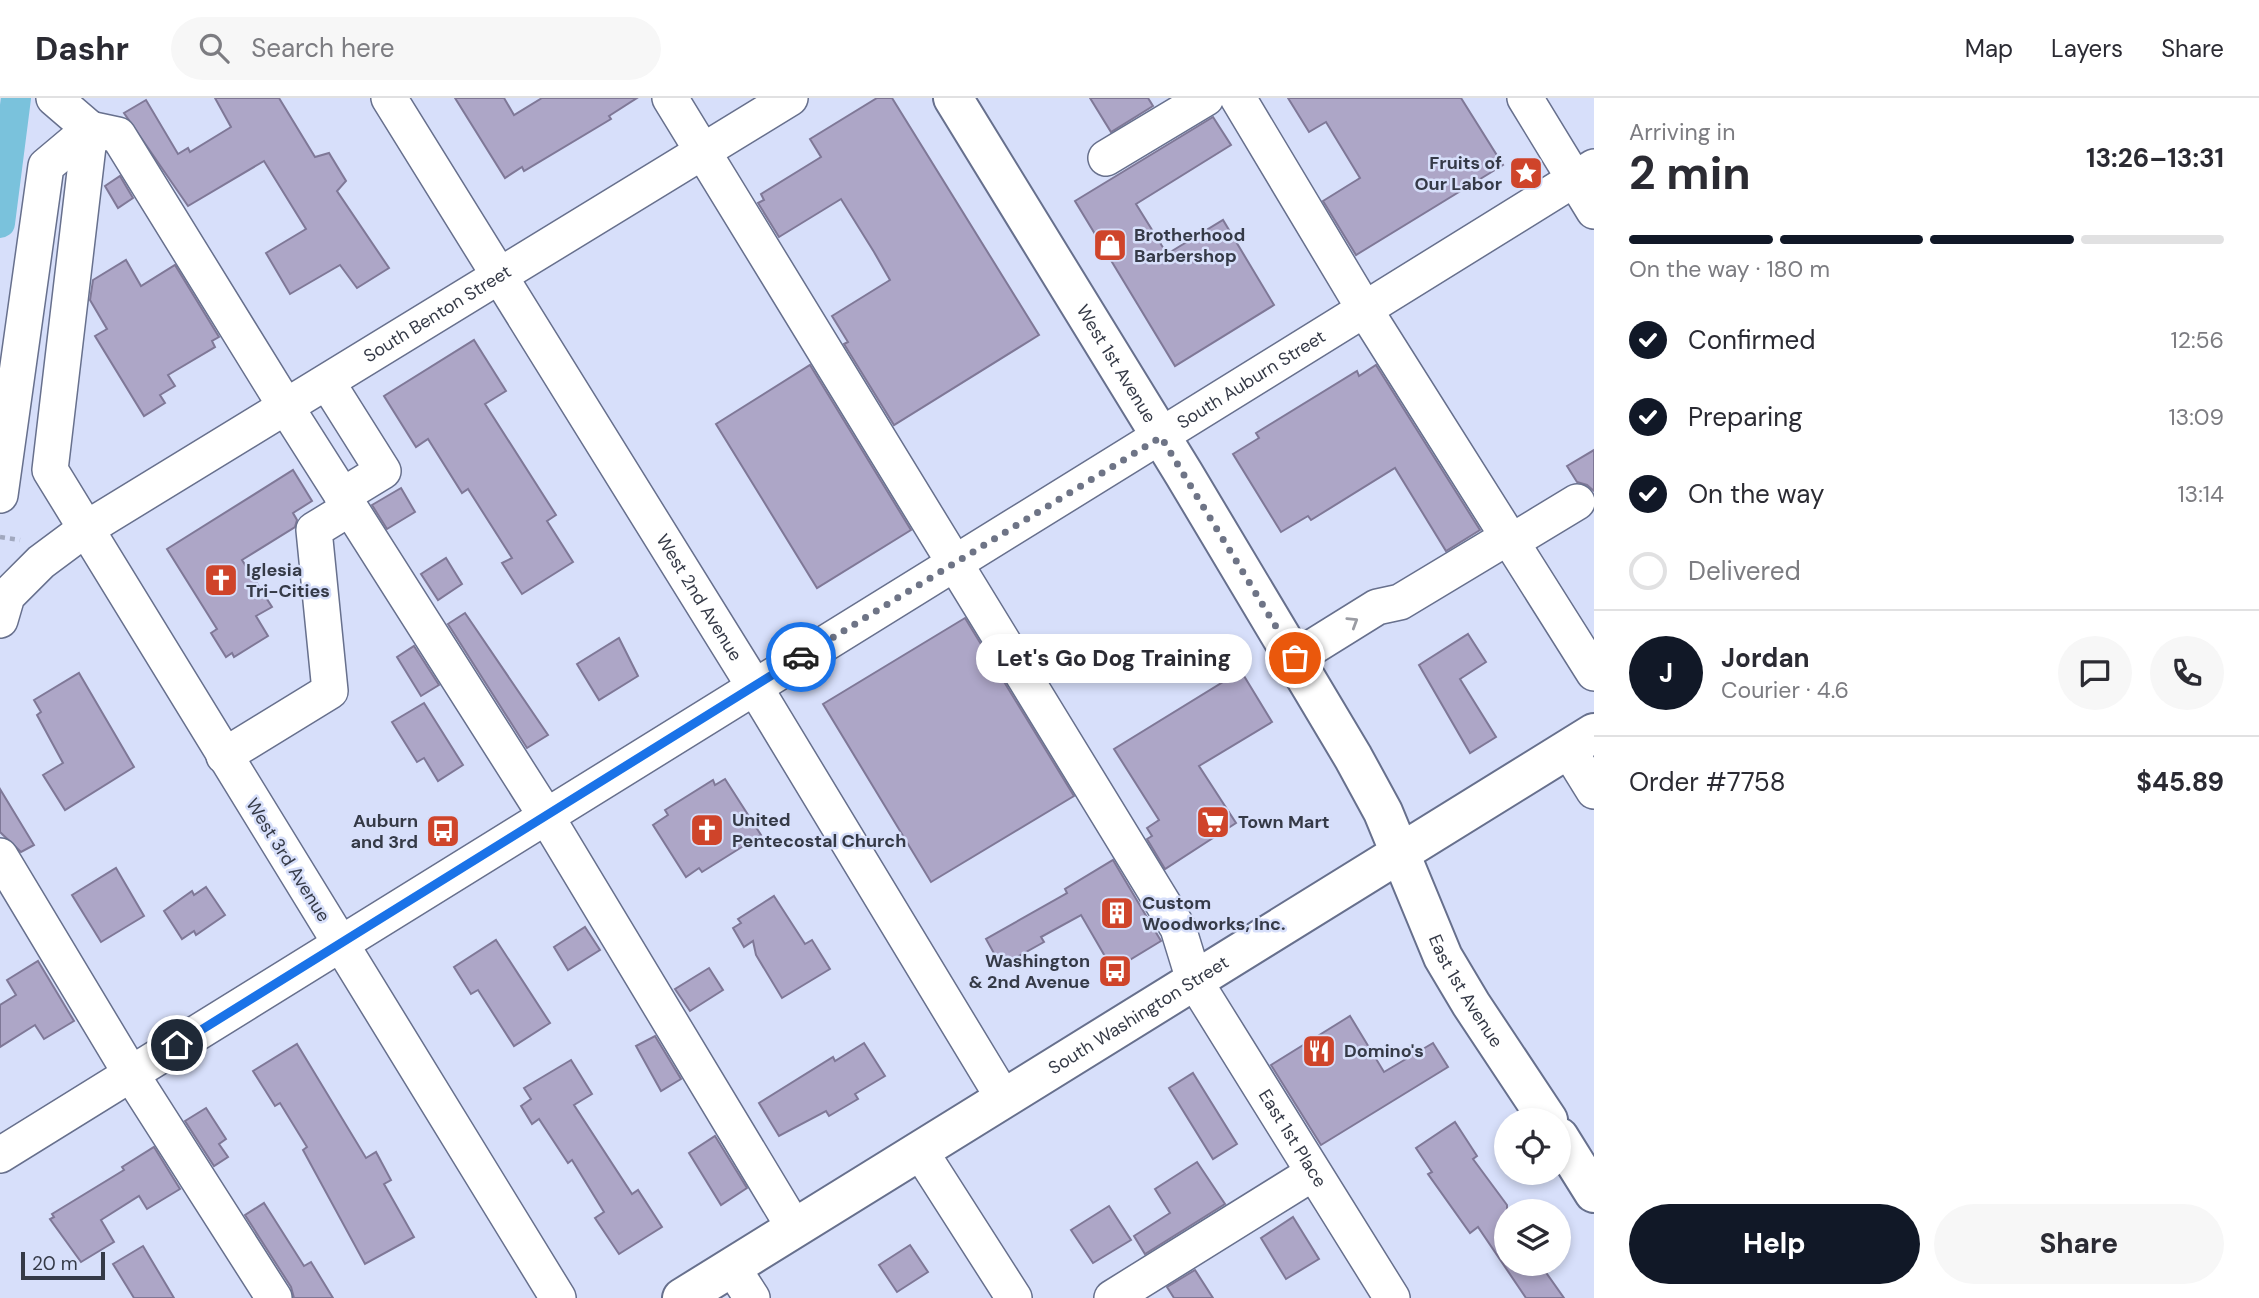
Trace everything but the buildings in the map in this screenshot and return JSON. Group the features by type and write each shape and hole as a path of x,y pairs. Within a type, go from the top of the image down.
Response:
{"main road":[{"name":"West 1st Avenue","path":"953,98 1295,658 1368,782 1398,852"},
{"name":"South Washington Street","path":"682,1298 742,1282 794,1229 1398,852 1581,741"},
{"name":"East 1st Avenue","path":"1398,852 1454,977 1540,1108"},
{"path":"1571,1156 1594,1193"}],"street":[{"path":"54,98 90,129 118,135 286,407 546,816 794,1229"},
{"name":"West 2nd Avenue","path":"389,98 754,686 1004,1099"},
{"name":"East 1st Place","path":"670,98 1178,928 1194,979 1391,1298"},
{"name":"South Benton Street","path":"0,620 7,596 41,562 84,530 790,98"},
{"path":"1106,158 1206,98"},
{"path":"1238,98 1365,310 1594,673"},
{"path":"1525,98 1584,173 1594,211"},
{"path":"0,495 46,166 90,129"},
{"name":"West 3rd Avenue","path":"90,129 50,470 84,530 558,1298"},
{"name":"South Auburn Street","path":"0,1155 1584,173"},
{"path":"224,756 330,691 314,530 383,471 327,382"},
{"path":"1295,658 1377,607 1400,601 1577,502"},
{"path":"1581,741 1594,791"},
{"path":"0,856 131,1074 274,1298"},
{"path":"920,1151 1014,1298"},
{"path":"1112,1298 1313,1173"}],"waterway":[{"path":"0,223 16,98"}],"way so far":[{"path":"801,657 1161,437 1295,658"}],"place":[{"name":"Fruits of Our Labor","path":"1526,173"},
{"name":"Brotherhood Barbershop","path":"1110,245"},
{"name":"Iglesia Tri-Cities","path":"221,580"},
{"name":"Let's Go Dog Training","path":"1295,658"},
{"name":"Town Mart","path":"1213,822"},
{"name":"United Pentecostal Church","path":"707,830"},
{"name":"Auburn and 3rd","path":"443,831"},
{"name":"Custom Woodworks, Inc.","path":"1117,913"},
{"name":"Washington & 2nd Avenue","path":"1115,971"},
{"name":"Domino's","path":"1319,1051"}],"route":[{"path":"177,1045 801,657"}]}
